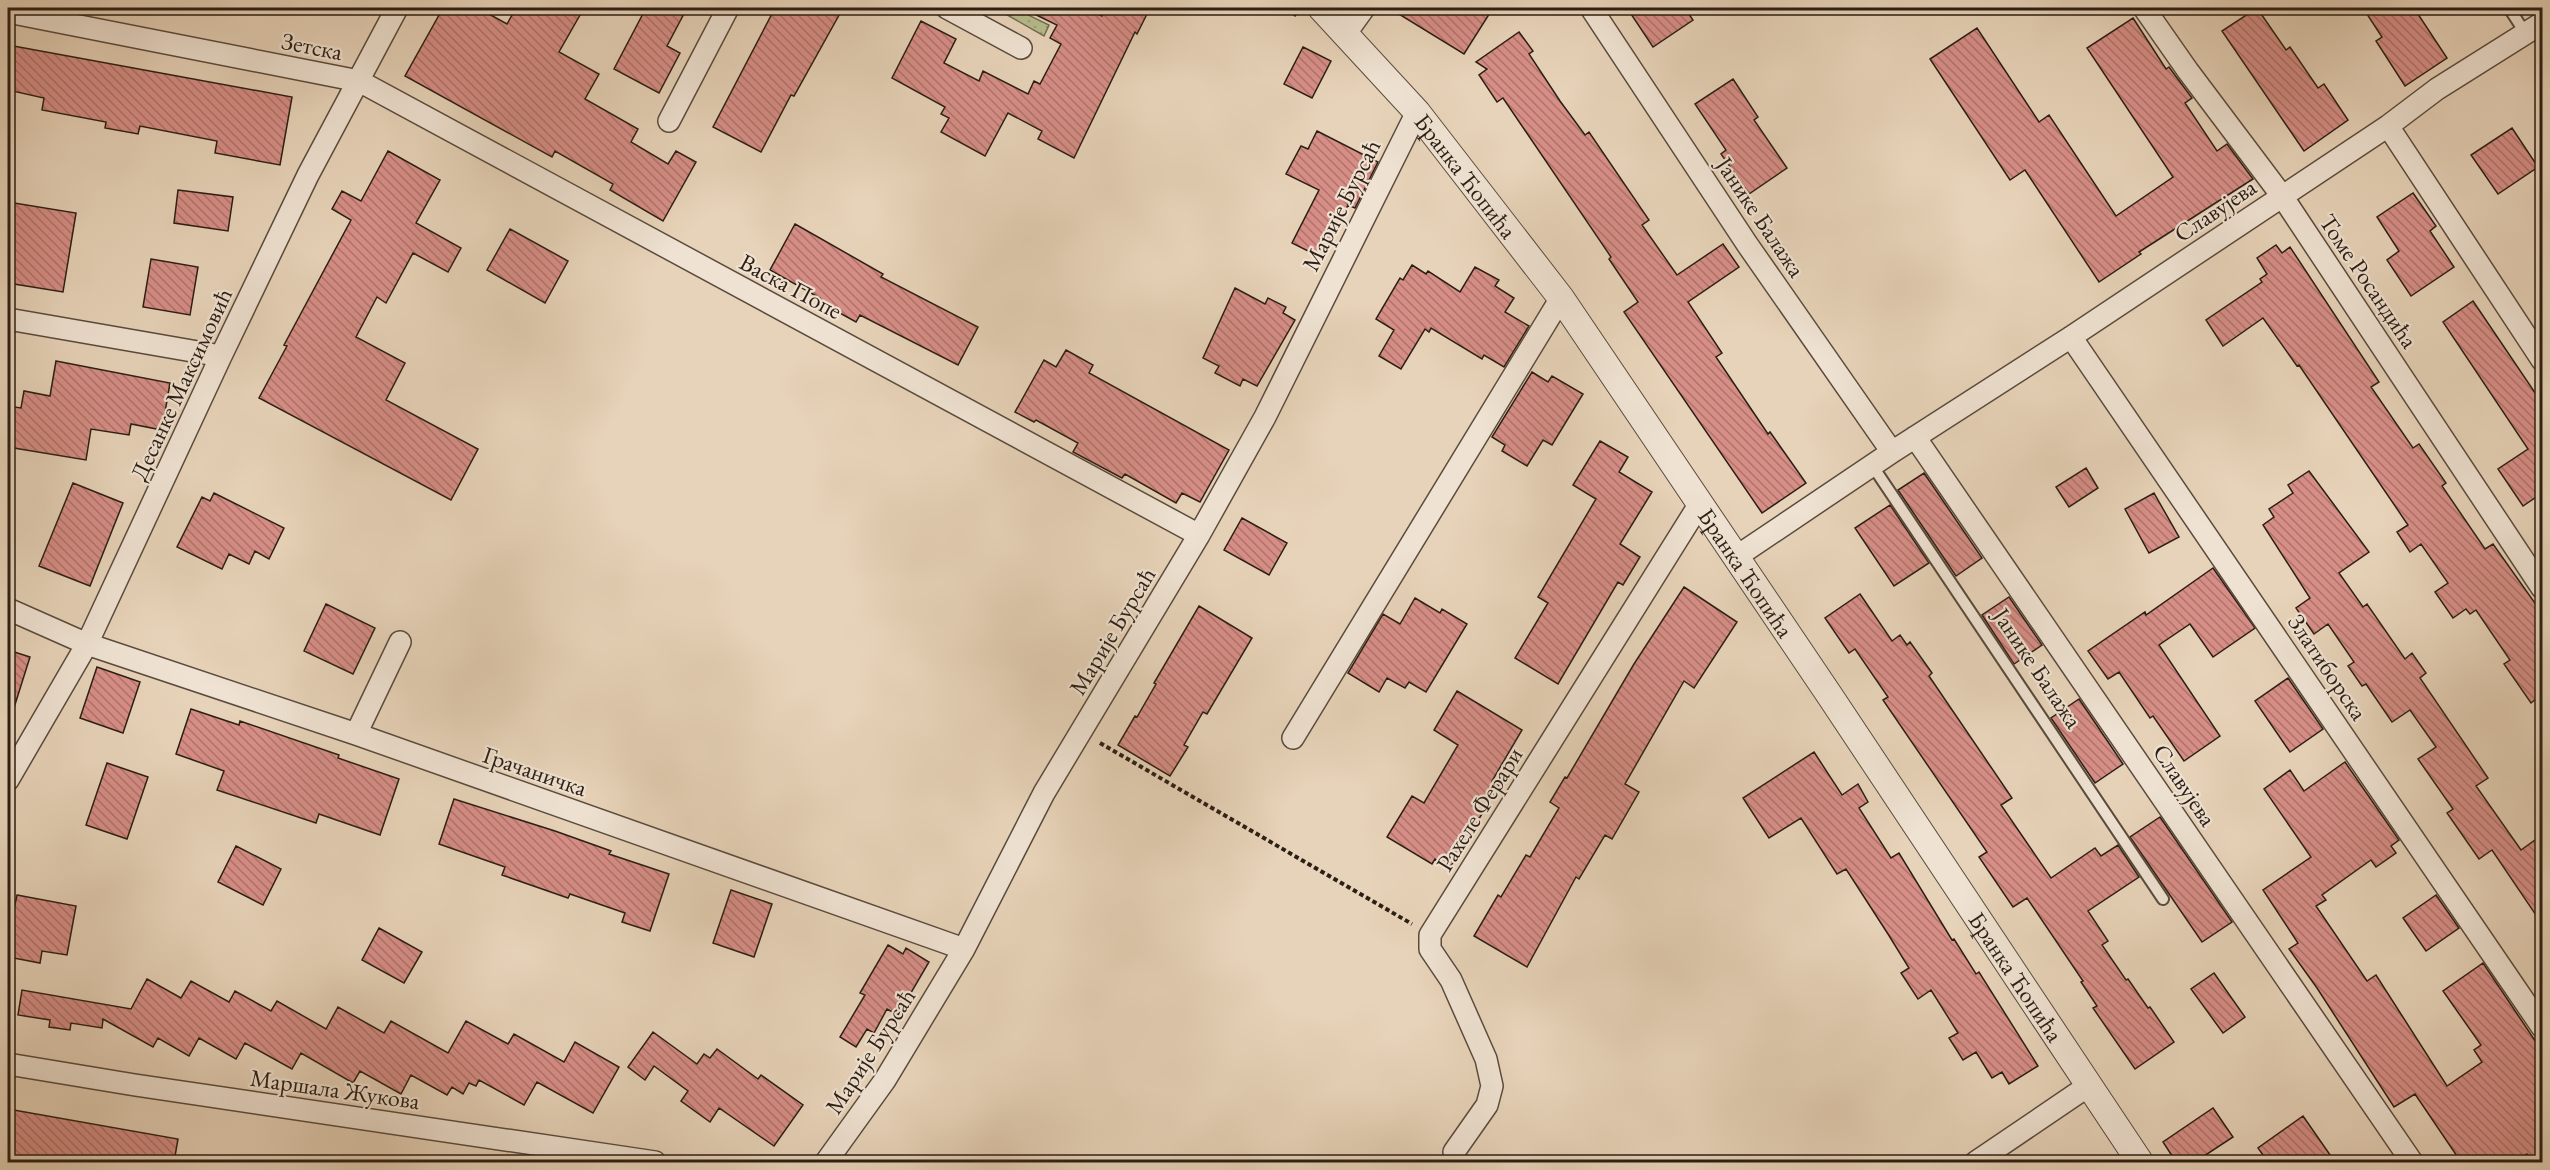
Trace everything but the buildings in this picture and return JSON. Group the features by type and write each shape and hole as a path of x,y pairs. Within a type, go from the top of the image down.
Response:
{"street":[{"name":"Десанке Максимовић","path":"8,780 87,644 308,175 397,8"},
{"path":"669,121 728,8"},
{"path":"947,8 1021,48"},
{"name":"Бранка Ћопића","path":"1321,8 1347,33 1417,112 1560,298 1736,557 2139,1162"},
{"path":"1347,33 1364,8"},
{"name":"Јанике Балажа","path":"1591,8 1747,244 1892,452"},
{"name":"Томе Росандића","path":"2144,8 2188,71 2282,196 2542,588"},
{"name":"Зетска","path":"8,12 359,81"},
{"name":"Славујева","path":"1736,557 2388,126 2437,89 2534,28"},
{"name":"Васка Попе","path":"359,81 1199,535"},
{"name":"Марије Бурсаћ","path":"826,1162 885,1080 964,949 1044,793 1199,535 1265,417 1417,112"},
{"path":"2388,126 2542,360"},
{"path":"1293,738 1560,298"},
{"path":"8,319 221,356"},
{"name":"Златиборска","path":"2071,337 2542,1027"},
{"name":"Славујева","path":"1915,437 2412,1162"},
{"name":"Рахеле Ферари","path":"1430,935 1699,505"},
{"name":"Грачаничка","path":"8,609 87,644 356,734 964,949"},
{"path":"356,734 400,642"},
{"path":"1430,935 1430,949 1451,980 1486,1059 1492,1086 1487,1105 1454,1152"},
{"name":"Маршала Жукова","path":"8,1064 147,1087 655,1162"},
{"path":"1976,1162 2088,1086"}],"lane":[{"path":"2509,8 2534,28"},
{"name":"Јанике Балажа","path":"1872,465 2163,899"}],"path":[{"path":"1081,732 1430,935"}],"green space":[{"path":"995,8 1014,8 1049,25 1044,36"}]}
